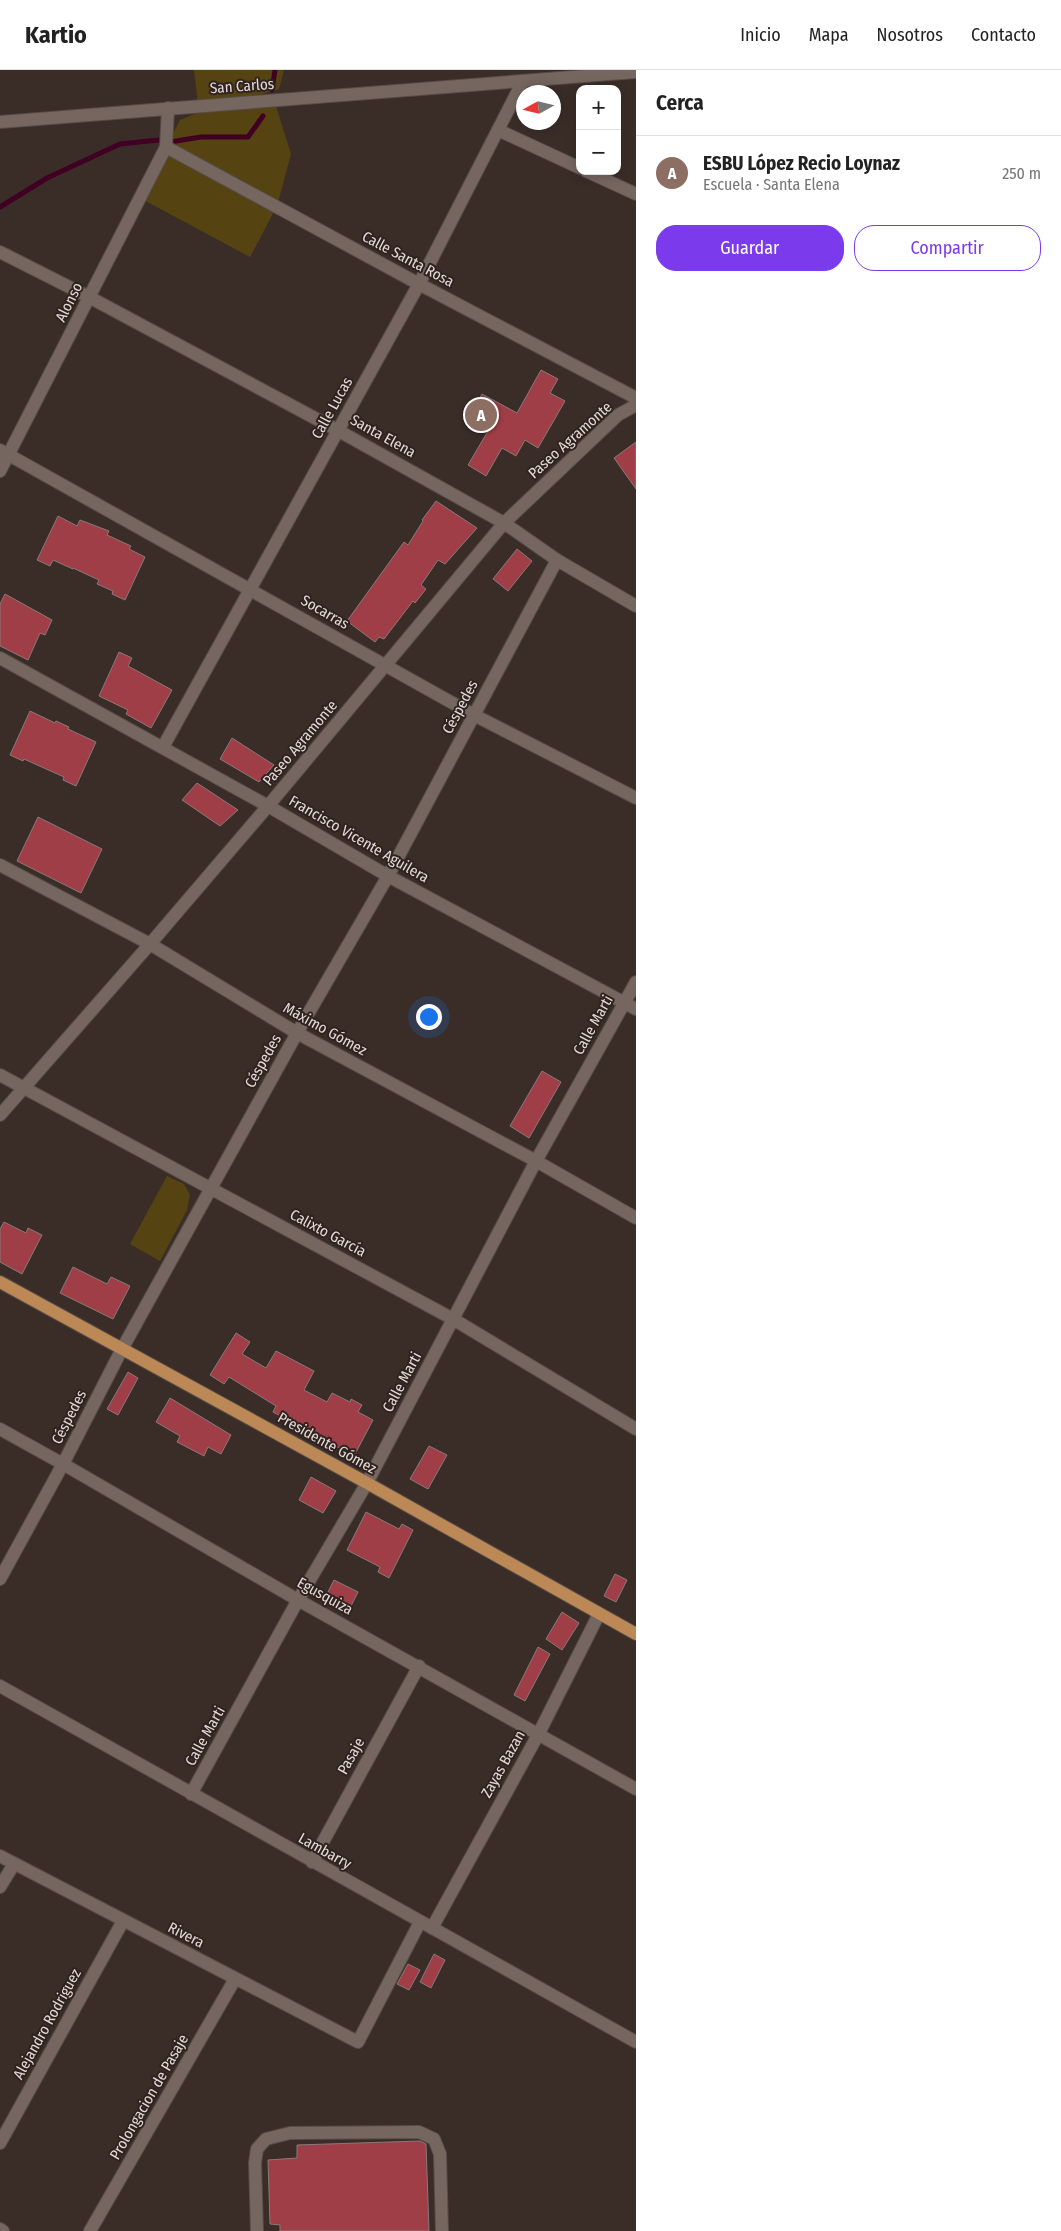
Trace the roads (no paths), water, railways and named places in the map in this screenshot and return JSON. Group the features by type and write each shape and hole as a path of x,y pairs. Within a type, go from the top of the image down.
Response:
{"main road":[{"name":"Presidente Gómez","path":"0,1282 367,1483 636,1634"}],"street":[{"name":"San Carlos","path":"0,122 636,72"},
{"name":"Calle Lucas","path":"163,748 419,284 523,81"},
{"path":"166,147 168,108"},
{"path":"498,130 576,166"},
{"name":"Calle Santa Rosa","path":"166,147 419,284 636,398"},
{"name":"Alonso","path":"0,471 5,452 89,297 166,147"},
{"path":"595,175 636,194"},
{"name":"Santa Elena","path":"0,252 89,297 504,522 557,560 636,606"},
{"name":"Paseo Agramonte","path":"0,1115 268,806 504,522 618,415 636,405"},
{"name":"Socarras","path":"5,452 251,588 474,715 636,798"},
{"name":"Céspedes","path":"0,1579 63,1464 122,1349 297,1033 388,876 557,560"},
{"name":"Francisco Vicente Aguilera","path":"0,658 268,806 388,876 636,1009"},
{"name":"Máximo Gómez","path":"0,865 150,944 297,1033 536,1161 636,1218"},
{"name":"Calle Marti","path":"191,1794 298,1600 367,1483 536,1161 636,982"},
{"name":"Calixto García","path":"0,1075 453,1319 636,1429"},
{"name":"Egusquiza","path":"0,1429 298,1600 539,1733 636,1789"},
{"name":"Zayas Bazan","path":"432,1928 539,1733 599,1614"},
{"name":"Pasaje","path":"312,1862 419,1666"},
{"name":"Lambarry","path":"0,1686 636,2042"},
{"name":"Rivera","path":"0,1856 358,2042 420,1922"},
{"path":"0,1887 14,1864"},
{"name":"Alejandro Rodriguez","path":"0,2143 123,1921"},
{"name":"Prolongacion de Pasaje","path":"90,2231 235,1979"},
{"path":"257,2231 254,2163 257,2149 266,2140 290,2133 409,2132 419,2132 434,2138 440,2154 442,2231"}],"waterway":[{"path":"272,90 275,70"},
{"path":"170,142 201,137 248,137 263,116"},
{"path":"0,207 47,178 120,144 159,140"}],"place":[{"name":"ESBU López Recio Loynaz","path":"481,415"}]}
